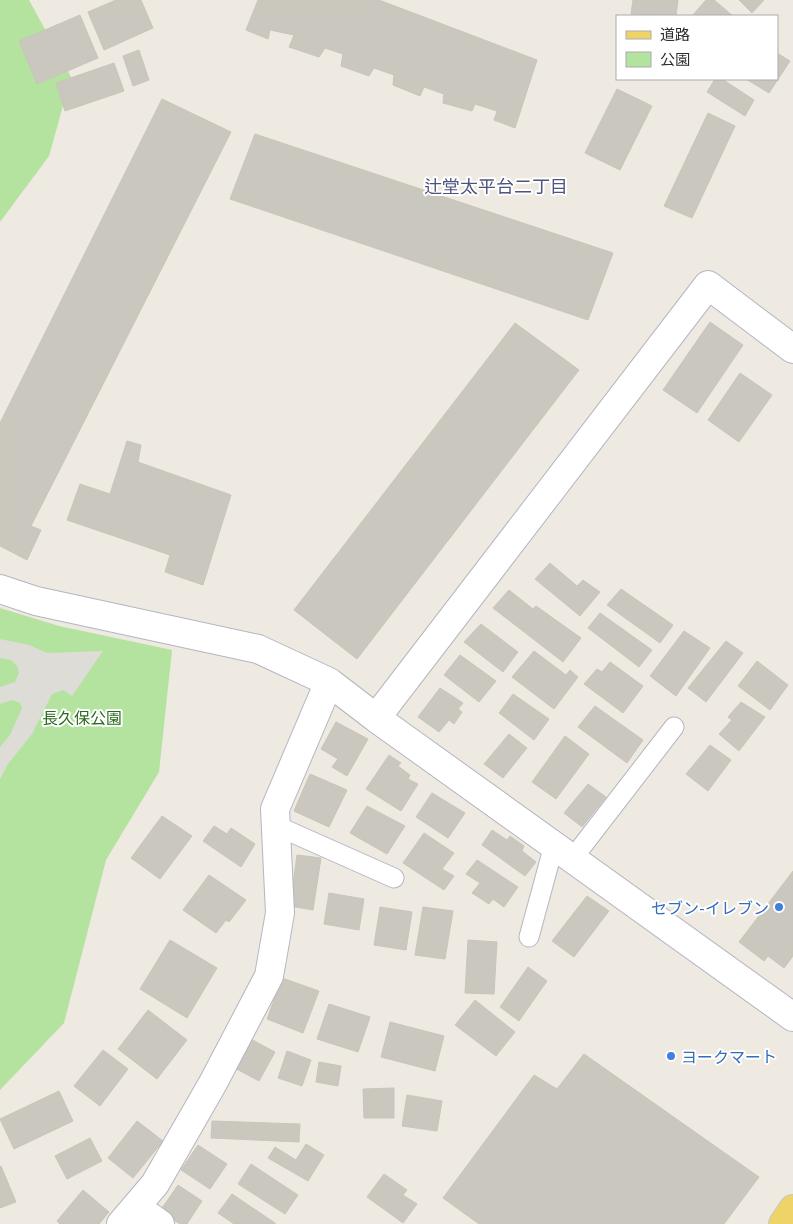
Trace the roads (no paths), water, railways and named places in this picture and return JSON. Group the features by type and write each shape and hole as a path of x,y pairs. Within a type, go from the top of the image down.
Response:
{"main road":[{"path":"783,1224 793,1209"}],"street":[{"path":"376,718 708,285 793,349"},
{"path":"0,590 36,601 258,649 329,682 376,718 793,1017"},
{"path":"160,1224 129,1215 156,1184 213,1083 269,976 280,913 276,809 329,682"}],"lane":[{"path":"529,937 563,852 674,727"},
{"path":"276,826 394,878"}],"place":[{"name":"セブン-イレブン","path":"779,907"},
{"name":"ヨークマート","path":"671,1056"}],"district":[{"name":"辻堂太平台二丁目","path":"496,186"}],"park label":[{"name":"長久保公園","path":"82,717"}]}
